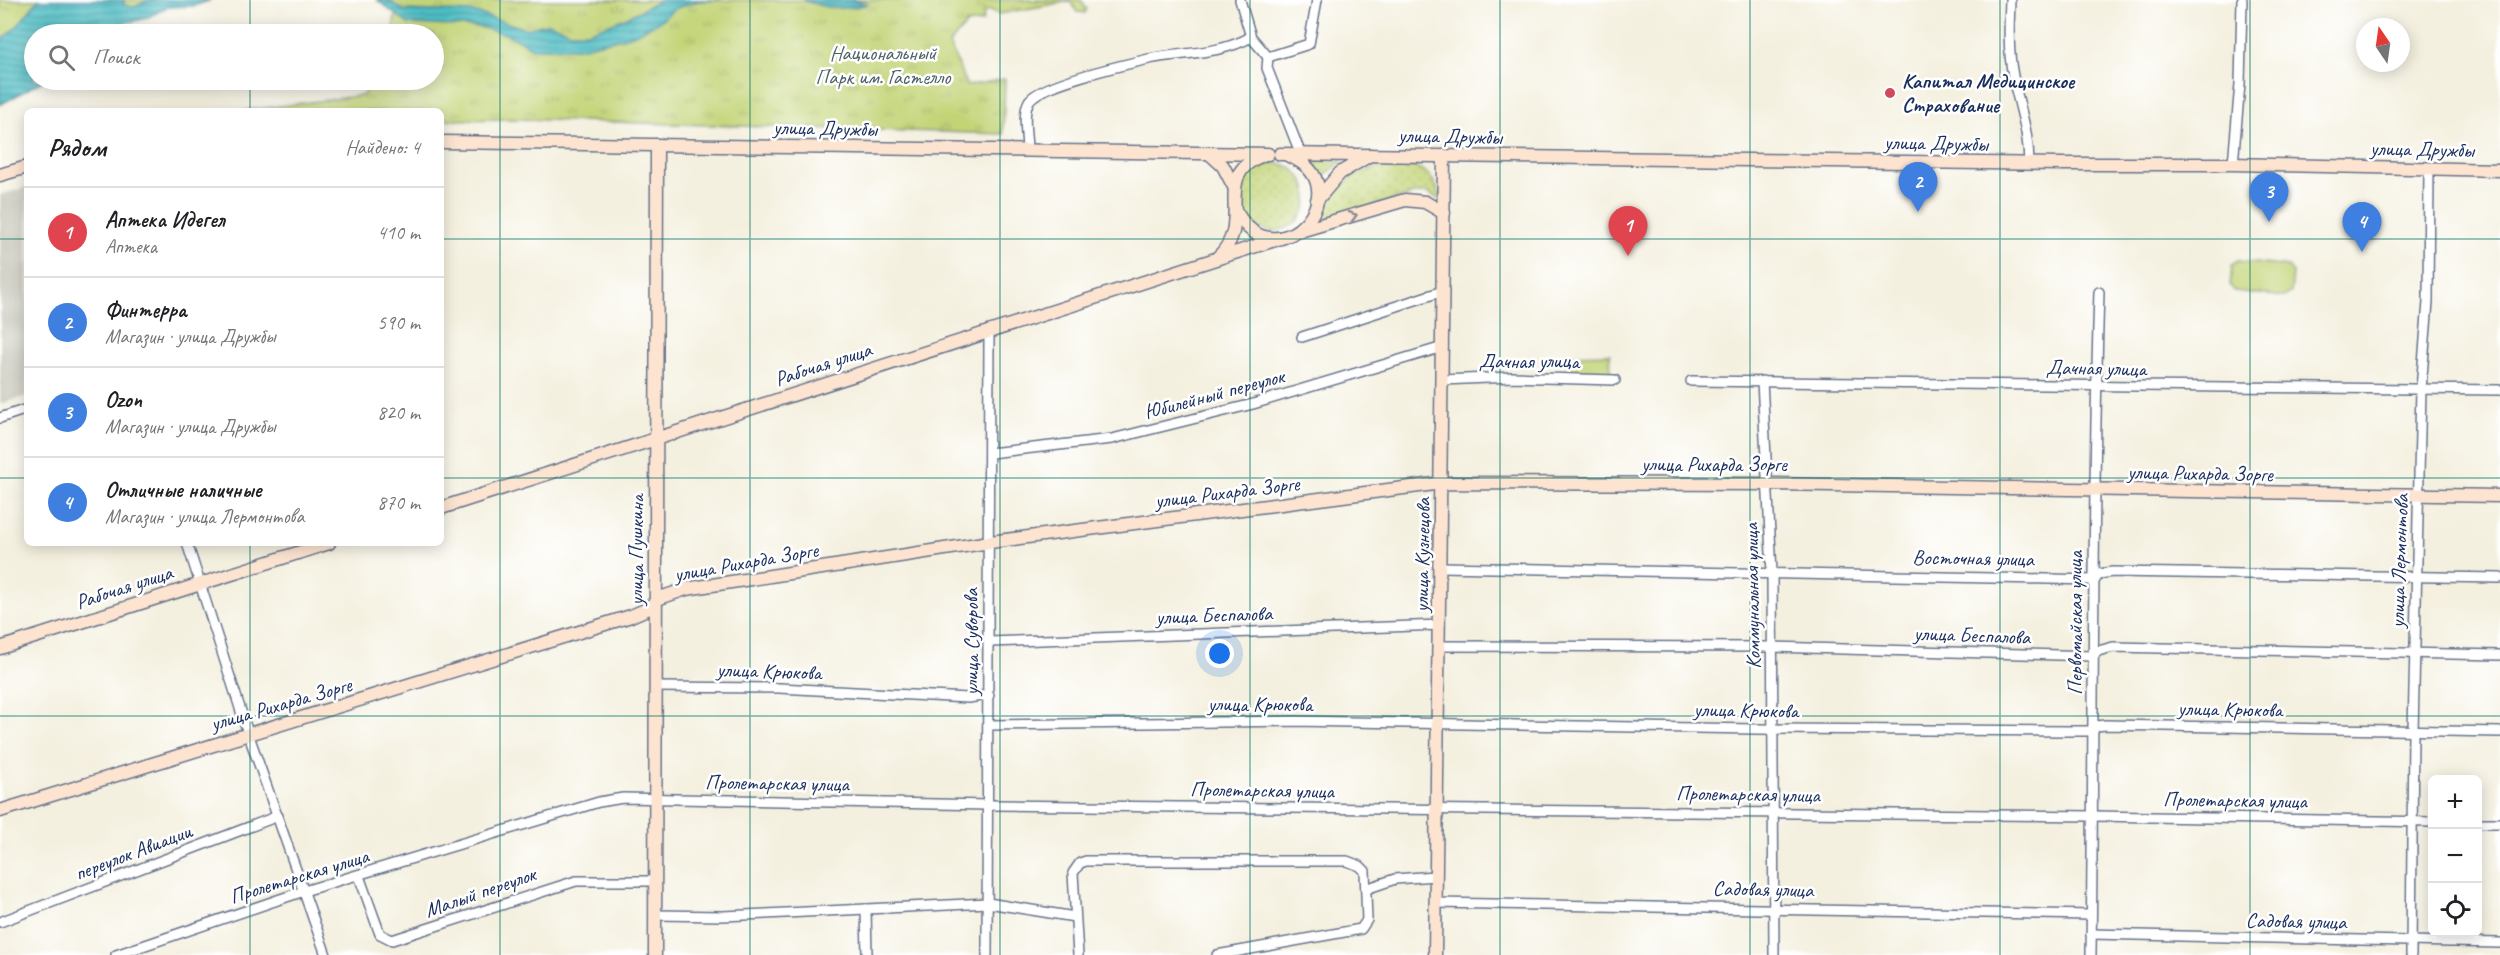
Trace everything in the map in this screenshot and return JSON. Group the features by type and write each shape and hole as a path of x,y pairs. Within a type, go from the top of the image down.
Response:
{"street":[{"path":"1240,0 1251,37 1268,57 1268,68 1303,160 1316,184 1317,201 1311,219 1296,232"},
{"path":"1268,57 1309,44 1317,0"},
{"path":"2010,0 2009,46 2013,75 2029,136 2029,164"},
{"path":"2233,164 2240,84 2242,0"},
{"path":"1027,151 1026,111 1030,100 1048,86 1150,59 1223,49 1251,37"},
{"name":"улица Дружбы","path":"444,142 1274,154"},
{"name":"улица Пушкина","path":"655,955 657,146"},
{"path":"1209,153 1223,166 1234,187 1237,213 1231,243 1218,257"},
{"path":"1234,187 1246,165 1274,154 1303,160"},
{"name":"улица Дружбы","path":"1317,201 1340,173 1371,155"},
{"name":"улица Дружбы","path":"1303,160 1371,155 2029,164 2233,164 2500,170"},
{"name":"улица Кузнецова","path":"1435,955 1444,156"},
{"path":"0,175 24,168"},
{"name":"улица Лермонтова","path":"2411,955 2414,822 2413,731 2421,388 2428,302 2429,169"},
{"path":"1237,213 1245,225 1256,233 1270,237 1284,237 1405,200 1425,202 1444,213"},
{"name":"Рабочая улица","path":"444,507 1284,237"},
{"path":"1302,337 1443,291"},
{"name":"Первомайская улица","path":"2091,955 2095,580 2093,490 2099,292"},
{"name":"улица Суворова","path":"987,955 989,330"},
{"name":"Юбилейный переулок","path":"990,453 1112,439 1253,404 1443,347"},
{"name":"Дачная улица","path":"1442,380 1512,376 1616,380"},
{"name":"Дачная улица","path":"1691,381 2500,390"},
{"name":"Коммунальная улица","path":"1762,381 1772,572 1774,955"},
{"path":"0,418 24,410"},
{"name":"улица Рихарда Зорге","path":"0,811 248,733 388,693 631,616 655,604 660,598 686,590 990,542 1442,483 1767,484 2500,496"},
{"path":"188,546 248,733 326,955"},
{"name":"Рабочая улица","path":"0,648 319,546"},
{"name":"Восточная улица","path":"1441,567 2095,580 2098,574 2112,572 2500,578"},
{"name":"улица Беспалова","path":"989,642 1440,625"},
{"name":"улица Беспалова","path":"1440,646 1771,647 2093,656 2106,648 2113,647 2500,655"},
{"name":"улица Крюкова","path":"655,687 779,688 968,698 989,695"},
{"name":"улица Крюкова","path":"989,724 1294,721 1436,725 1523,723 1772,729 2092,731 2097,726 2104,725 2500,732"},
{"name":"Пролетарская улица","path":"116,955 304,891 360,876 598,802 623,798 988,805 2092,816 2428,822"},
{"name":"переулок Авиации","path":"0,922 278,816"},
{"path":"2482,822 2500,823"},
{"path":"1078,955 1073,873 1080,863 1086,861 1347,861 1360,866 1365,871 1367,920 1361,929 1217,955"},
{"name":"Малый переулок","path":"360,876 380,934 392,940 576,881 655,881"},
{"path":"1366,889 1395,879 1435,876"},
{"path":"655,915 723,916 988,903 1075,917"},
{"name":"Садовая улица","path":"1435,903 1774,907 2091,915"},
{"path":"866,909 867,955"},
{"name":"Садовая улица","path":"2091,934 2500,944"}],"shaded area":[{"path":"24,188 24,397 0,404 0,195"}],"green space":[{"path":"0,0 177,0 76,24 24,24 24,50 0,90"},
{"name":"Национальный Парк им. Гастелло","path":"382,0 1081,0 1087,8 1085,13 1077,12 1070,1 999,14 991,10 984,12 983,21 967,24 949,44 967,86 1005,79 1003,134 514,119 444,120 444,108 265,108 364,95 365,90 444,90 444,24 394,24 396,10"},
{"path":"1312,160 1342,161 1321,179"},
{"path":"1280,163 1292,169 1301,178 1307,190 1305,210 1297,221 1280,231 1266,231 1249,221 1241,210 1239,190 1249,173 1260,165"},
{"path":"1389,165 1411,167 1425,172 1434,182 1443,202 1428,193 1418,193 1318,221 1331,198 1345,182 1364,172"},
{"path":"2238,261 2288,267 2293,273 2291,292 2284,297 2235,291 2230,286 2232,265"},
{"path":"1610,354 1611,374 1570,376 1569,355"}],"water":[{"path":"38,0 124,0 124,5 134,7 149,0 211,0 194,6 168,7 144,19 120,24 24,24 24,90 26,90 0,105 0,42 18,25"},
{"path":"377,0 387,0 403,10 473,12 527,29 549,23 571,32 588,32 623,19 661,0 720,0 698,1 674,9 660,21 633,35 580,48 533,48 509,35 480,27 408,24"},
{"path":"802,0 851,0 869,4 851,8 835,8"}],"place":[{"name":"Капитал Медицинское Страхование","path":"1890,93"},
{"name":"Финтерра","path":"1918,212"},
{"name":"Ozon","path":"2269,222"},
{"name":"Отличные наличные","path":"2362,252"},
{"name":"Аптека Идегел","path":"1628,256"}]}
